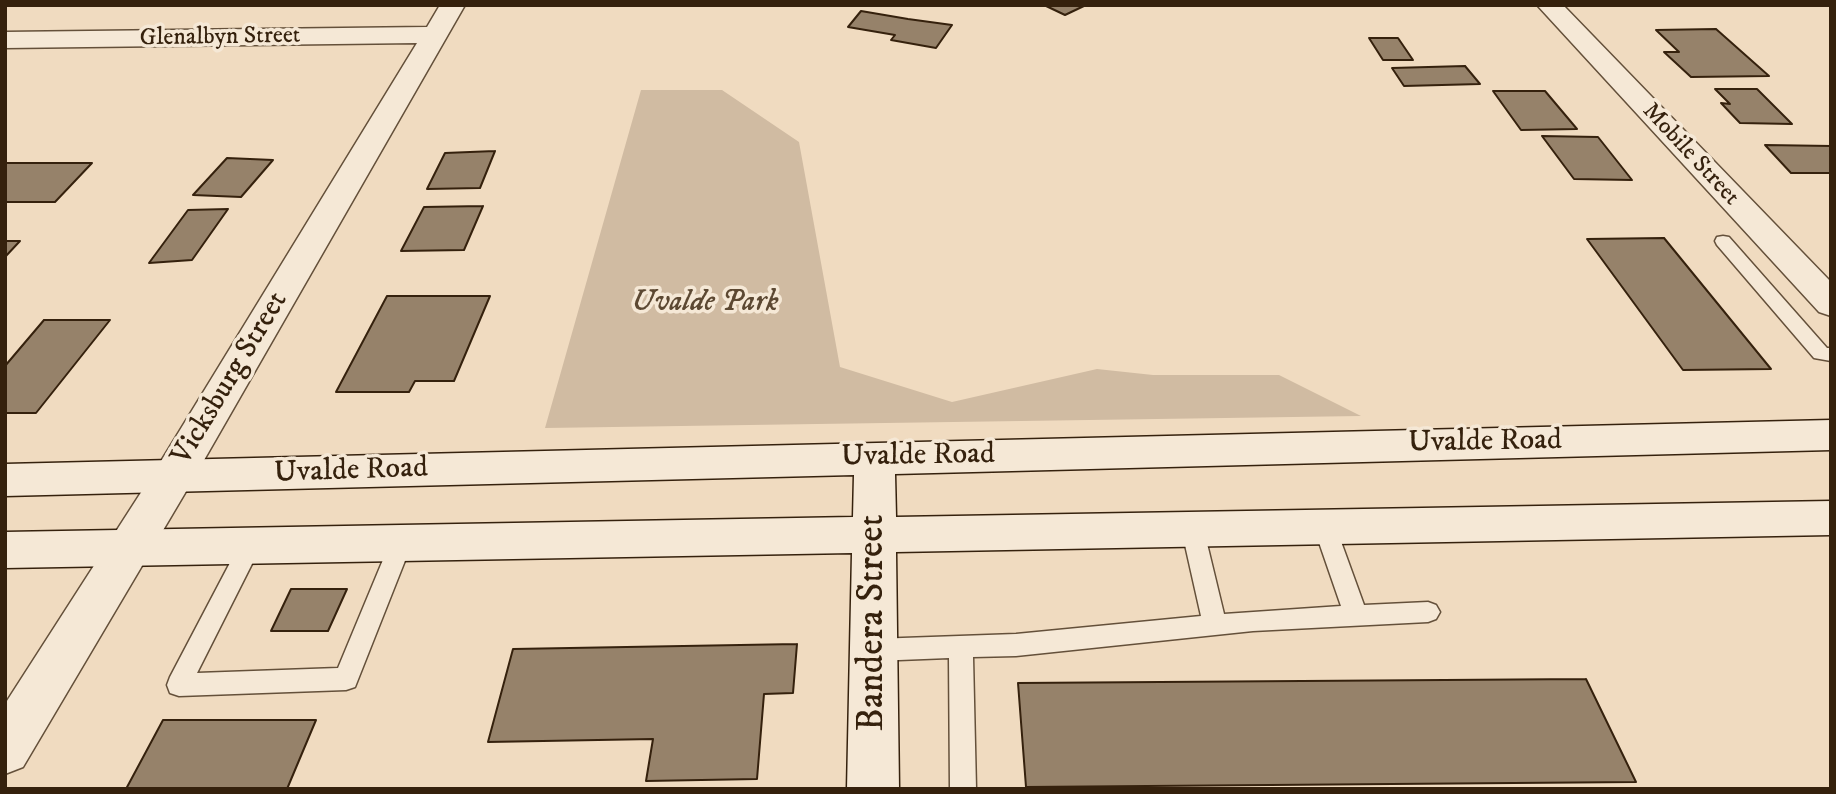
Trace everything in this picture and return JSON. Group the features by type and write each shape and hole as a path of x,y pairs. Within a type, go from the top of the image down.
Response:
{"main road":[{"name":"Vicksburg Street","path":"5,750 173,477 453,5"},
{"name":"Mobile Street","path":"1549,5 1831,304"},
{"name":"Glenalbyn Street","path":"5,40 435,35"},
{"name":"Uvalde Road","path":"5,480 1831,435"},
{"name":"Bandera Street","path":"873,789 875,458"},
{"path":"5,550 1192,527 1683,523 1831,518"}],"lane":[{"path":"1723,241 1821,353 1831,355"},
{"path":"1324,525 1356,616"},
{"path":"1192,527 1215,625"},
{"path":"250,546 179,685 346,679 401,543"},
{"path":"874,650 1016,645 1215,625 1428,612"},
{"path":"961,647 963,789"}],"green space":[{"name":"Uvalde Park","path":"641,90 722,90 799,142 840,367 952,402 1097,369 1153,375 1279,375 1361,416 545,428"}],"building":[{"path":"1044,5 1086,5 1065,15"},
{"path":"861,11 952,25 936,48 891,40 895,35 848,27"},
{"path":"1716,29 1769,76 1691,77 1664,52 1679,52 1656,30"},
{"path":"1369,38 1398,38 1413,60 1383,60"},
{"path":"1465,66 1480,84 1404,86 1392,68"},
{"path":"1715,89 1757,89 1792,124 1740,123 1721,103 1730,104"},
{"path":"1493,91 1545,91 1577,129 1521,130"},
{"path":"1542,136 1598,137 1632,180 1574,179"},
{"path":"1765,145 1831,146 1831,173 1791,173"},
{"path":"495,151 480,188 427,189 445,153"},
{"path":"227,158 273,160 241,197 193,195"},
{"path":"5,163 92,163 55,202 5,202"},
{"path":"483,206 464,250 401,251 424,207"},
{"path":"228,209 192,260 149,263 188,210"},
{"path":"1664,238 1771,369 1683,370 1587,239"},
{"path":"5,241 20,241 5,257"},
{"path":"387,296 490,296 454,381 415,381 409,392 336,392"},
{"path":"44,320 110,320 36,413 5,413 5,366"},
{"path":"291,589 347,589 328,631 271,631"},
{"path":"797,644 793,693 764,694 757,779 646,781 653,739 488,742 513,649"},
{"path":"1586,679 1636,782 1026,787 1018,683"},
{"path":"163,720 316,720 287,789 126,789"}]}
